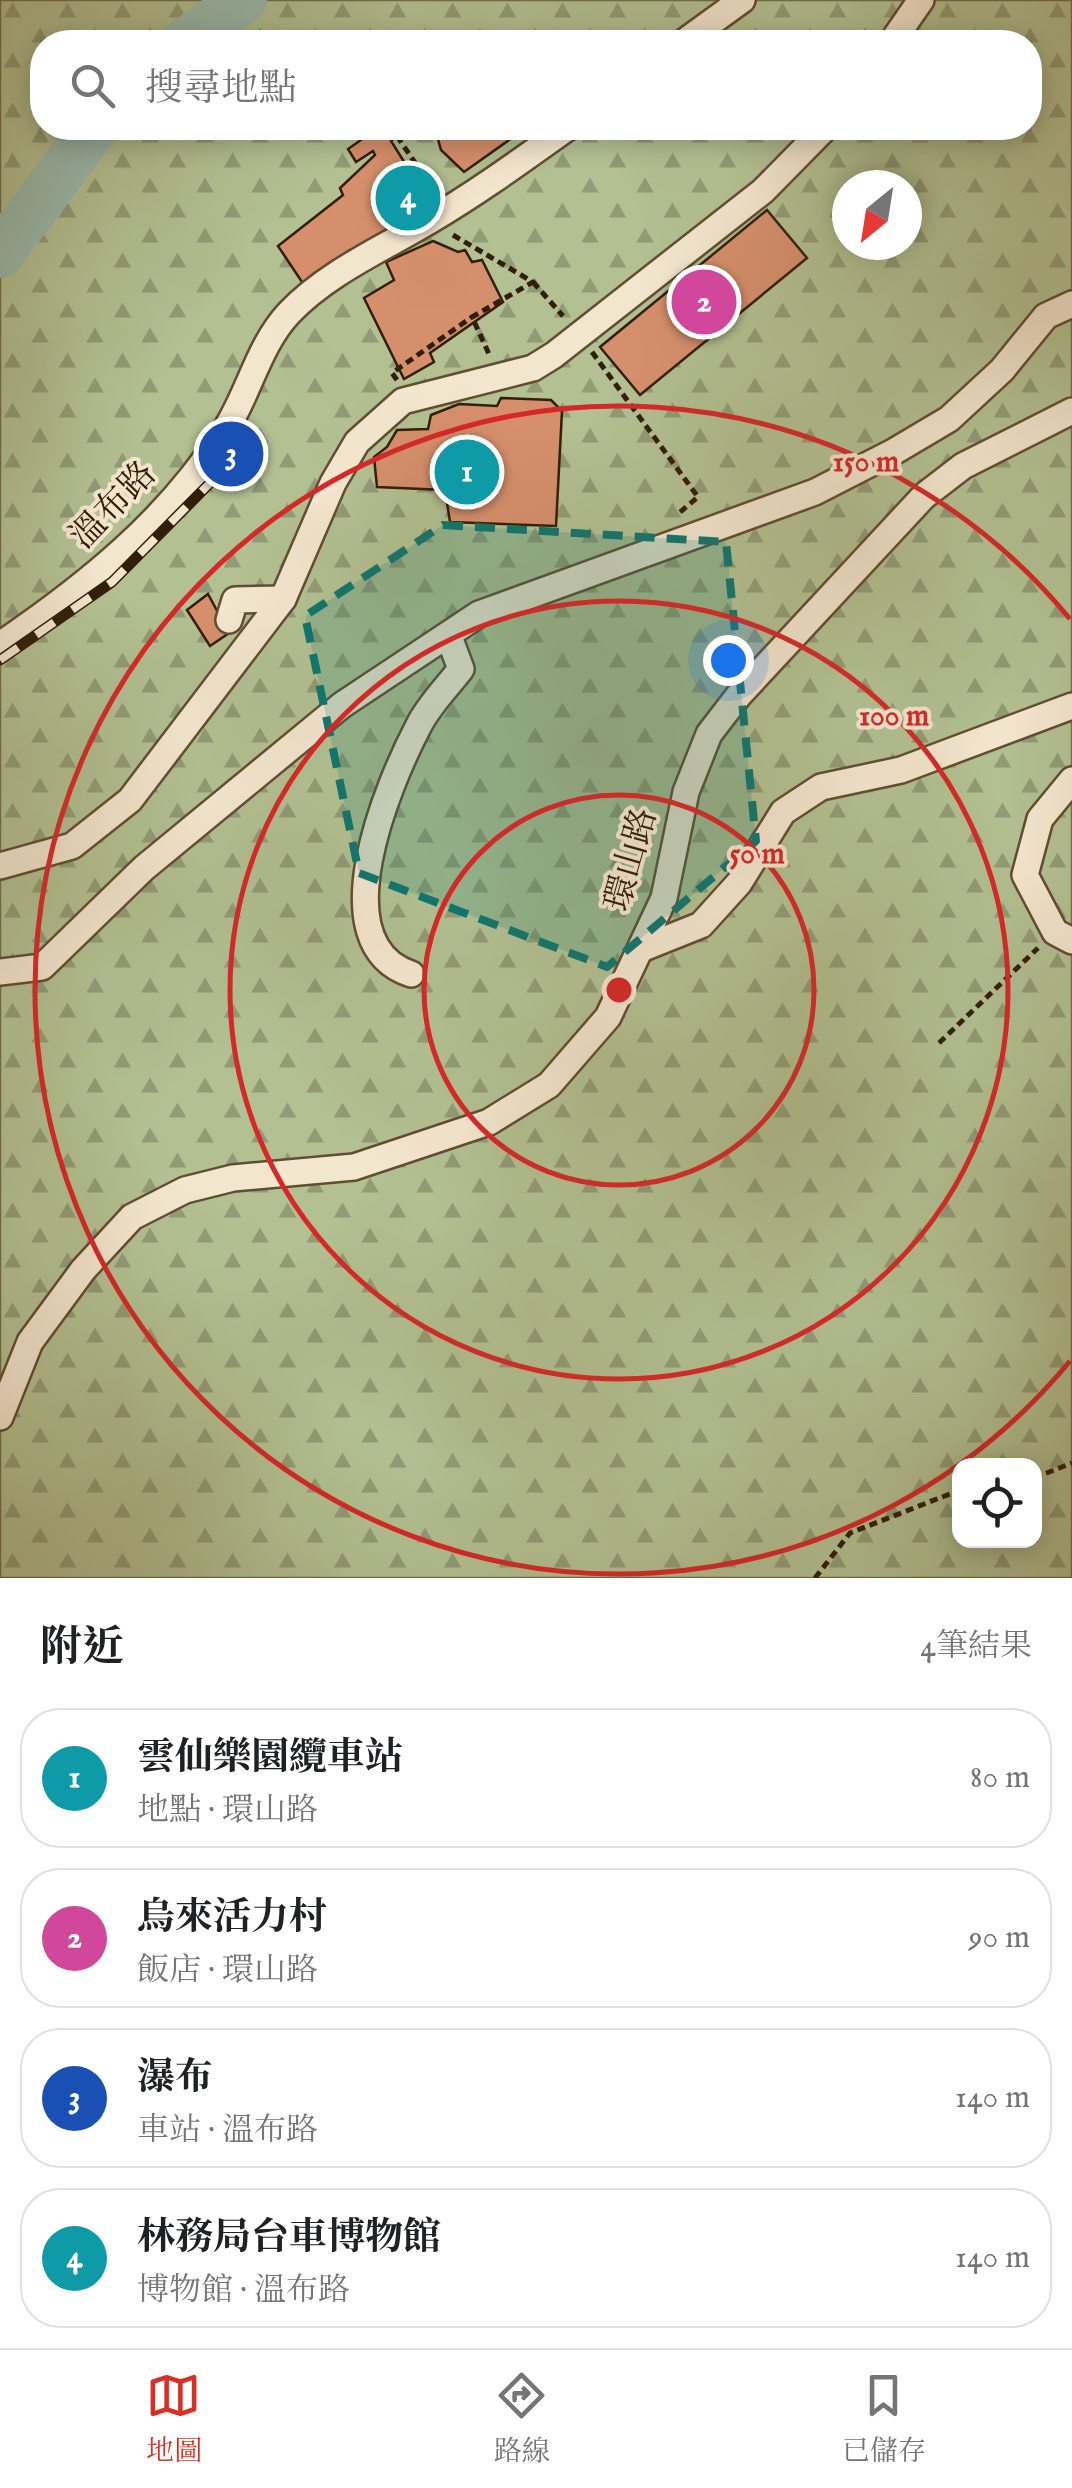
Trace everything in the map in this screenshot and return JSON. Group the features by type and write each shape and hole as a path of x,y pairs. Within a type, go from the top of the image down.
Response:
{"street":[{"path":"701,30 742,0"},
{"path":"900,30 921,0"},
{"name":"溫布路","path":"0,646 112,563 202,464 233,417 272,335 288,314 340,274 438,216 549,140"},
{"path":"0,866 72,846 130,800 283,599 333,483 357,442 410,399 533,368 763,190 813,140"},
{"path":"0,972 42,967 144,868 342,704 450,637 478,614 815,492 949,420 1002,370 1046,316 1072,304"},
{"name":"環山路","path":"0,1416 30,1342 83,1270 132,1217 186,1190 233,1178 354,1168 488,1122 548,1085 608,1017 664,898 686,792 709,734 739,695 924,496 963,466 1072,412"},
{"path":"229,620 235,600 283,599"},
{"path":"411,974 393,968 367,937 363,910 393,779 421,721 460,669 450,637"},
{"path":"641,948 701,925 740,883 783,812 821,787 901,770 1072,706"},
{"path":"1063,936 1025,876 1040,818 1072,780"}],"path":[{"path":"400,140 438,216 533,282 580,335 698,497 655,534 658,550"},
{"path":"410,399 392,373 472,317 533,282"},
{"path":"472,317 499,375"},
{"path":"939,1043 1063,936"},
{"path":"1042,1475 1072,1464"},
{"path":"815,1578 850,1533 952,1493"}],"highlighted area":[{"path":"443,525 726,542 756,841 607,967 359,873 305,616"}],"green space":[{"path":"0,0 1072,0 1072,1578 0,1578"}],"building":[{"path":"361,140 392,140 425,195 395,217 397,223 306,288 278,246 343,195 340,188 375,155 373,151 356,162 348,149"},
{"path":"438,140 509,140 464,172 441,150"},
{"path":"767,210 807,258 640,395 600,347"},
{"path":"433,241 458,252 465,250 472,262 482,260 503,302 430,353 434,362 404,379 364,298 394,280 386,262"},
{"path":"501,398 551,400 562,411 556,526 450,522 445,490 377,487 374,457 387,447 397,430 428,429 431,415 459,404 497,406"},
{"path":"208,594 229,633 210,646 187,610"}],"waterway":[{"path":"202,30 243,0"},
{"path":"0,254 85,140"}],"railway":[{"path":"0,660 112,582 211,482 223,481"}],"place":[{"name":"林務局台車博物館","path":"408,198"},
{"name":"烏來活力村","path":"704,302"},
{"name":"瀑布","path":"231,454"},
{"name":"雲仙樂園纜車站","path":"467,472"}]}
